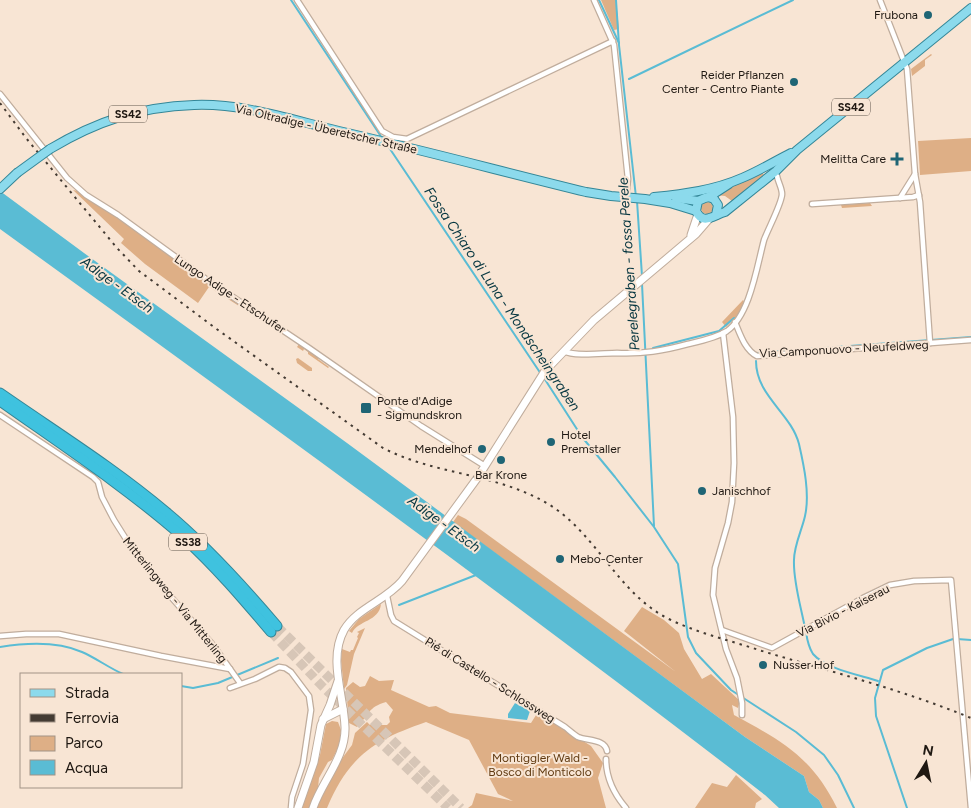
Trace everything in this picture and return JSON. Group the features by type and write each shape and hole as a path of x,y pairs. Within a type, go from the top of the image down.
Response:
{"highway":[{"name":"SS38","path":"0,393 122,478 166,512 249,594 274,629 185,539 142,503 0,400"},
{"path":"0,406 80,461 92,465"},
{"path":"24,410 42,415 94,450"},
{"path":"141,484 184,522 190,534"}],"main road":[{"name":"SS42","path":"646,198 682,205 697,212 704,219 725,212 776,171 796,150 971,8"},
{"name":"Via Oltradige - Überetscher Straße","path":"0,188 50,148 75,134 112,118 159,108 213,106 265,113 586,192 629,198"},
{"name":"SS42","path":"629,198 677,198 698,201 709,198 729,184 758,171 796,150"},
{"name":"SS42","path":"646,198 682,194 729,184"},
{"path":"313,808 340,753 345,734 337,656 339,643 344,631 359,614 387,596 402,582 485,466 545,371 594,320 689,240 713,217 718,205 714,199 709,198"},
{"path":"689,240 694,229 698,201"},
{"path":"298,808 314,762 323,720 339,678"},
{"path":"330,705 343,706"},
{"path":"323,720 343,706"},
{"path":"332,714 344,720"}],"street":[{"path":"297,0 382,131 393,137 407,139 613,41"},
{"path":"594,0 613,41 629,198"},
{"path":"880,0 905,63 909,89 930,341"},
{"name":"Lungo Adige - Etschufer","path":"0,94 67,178 86,195 118,215 206,279 310,348 421,426 485,466"},
{"path":"900,198 915,174"},
{"path":"564,351 580,354 647,353 664,350 729,330 750,293 765,240 781,199 781,190 777,176"},
{"path":"812,204 913,198 919,195"},
{"name":"Via Camponuovo - Neufeldweg","path":"735,322 747,348 757,356 930,341 971,340"},
{"path":"723,333 734,437 732,502 713,584 713,595 740,690 742,715"},
{"name":"Mitterlingweg - Via Mitterling","path":"0,415 98,482 102,497 110,513 131,547 165,590 194,622 239,681"},
{"name":"Via Bivio - Kaiserau","path":"722,630 772,648 890,585 914,581 951,580 971,808"},
{"name":"Pié di Castello - Schlossweg","path":"387,596 394,620 578,737 602,744 606,747 607,751"},
{"name":"Mitterlingweg - Via Mitterling","path":"0,636 59,634 232,671"},
{"path":"230,688 239,681 255,679 272,670 284,668 291,672 309,696 311,710 303,764 292,797 291,808"},
{"path":"606,759 609,781 626,808"}],"green space":[{"path":"601,0 616,0 619,29 614,30"},
{"path":"931,54 925,60 925,66 912,76 911,69"},
{"path":"971,138 971,171 920,175 918,141"},
{"path":"762,173 764,175 732,201 725,196 715,195 727,188"},
{"path":"73,190 78,191 115,215 319,356 318,359 329,367 308,354 304,349 303,351 297,347 299,344 209,287 198,303 145,264 121,243 124,239"},
{"path":"705,202 709,202 713,208 709,214 705,214 701,210 701,206"},
{"path":"870,203 872,206 842,208 841,205"},
{"path":"743,300 745,303 734,321 726,327 722,322"},
{"path":"298,358 312,368 312,371 308,371 297,363 296,359"},
{"path":"458,515 676,672 624,631 642,607 664,620 679,633 684,649 702,679 711,674 740,701 738,708 732,705 734,715 767,733 794,752 817,776 837,808 823,808 819,800 809,792 804,776 745,737 453,522"},
{"path":"381,604 373,618 359,626 352,633 349,631 359,619"},
{"path":"365,628 354,654 347,685 344,689 341,660 342,649 350,652 353,650 358,638 359,633 357,632"},
{"name":"Montiggler Wald - Bosco di Monticolo","path":"370,676 379,681 394,680 391,690 429,707 436,706 450,713 531,723 538,712 591,746 603,763 598,778 606,808 468,808 472,805 476,793 513,801 498,794 469,740 426,722 392,736 365,752 344,775 327,808 315,808 335,768 352,745 355,733 367,722 370,725 387,725 390,722 389,717 393,710 386,702 372,709 357,727 349,723 346,688 353,682 360,687 365,686"},
{"path":"332,721 338,722 341,730 340,744 332,760 328,762 319,778 318,788 310,808 300,808 320,755 326,724"},
{"path":"736,775 762,799 756,803 755,808 695,808 712,783 727,787"}],"water":[{"name":"Adige - Etsch","path":"0,191 347,443 745,737 804,776 809,792 819,800 823,808 779,808 765,795 671,723 480,580 0,229"},
{"path":"515,703 530,711 527,720 508,718 508,714"}],"waterway":[{"name":"Fossa Chiaro di Luna - Mondscheingraben","path":"291,0 382,138"},
{"path":"599,0 619,43"},
{"name":"Perelegraben - fossa Perele","path":"616,0 619,45 636,197"},
{"path":"629,79 793,0"},
{"name":"Fossa Chiaro di Luna - Mondscheingraben","path":"388,146 541,374"},
{"name":"Perelegraben - fossa Perele","path":"637,201 642,276"},
{"name":"Perelegraben - fossa Perele","path":"642,284 654,526"},
{"path":"653,348 719,331 734,318"},
{"path":"757,353 971,337"},
{"path":"756,361 758,373 767,394 795,433 803,461 807,499 804,521 794,554 794,568 805,628"},
{"name":"Fossa Chiaro di Luna - Mondscheingraben","path":"544,378 582,437 654,527 678,564 688,637 696,653 731,690 796,732 824,755 838,775 854,808"},
{"path":"399,605 476,575"},
{"path":"806,632 813,654 826,664 878,681"},
{"path":"907,808 876,716 875,698 883,670 927,648 953,639"},
{"path":"957,639 971,640"},
{"path":"0,647 30,644 72,648 121,673"},
{"path":"182,686 193,688 218,683 278,658"}],"tunnel":[{"path":"277,626 461,808"},
{"path":"271,632 323,687 448,808"}],"railway":[{"path":"0,103 26,138 117,248 139,271 383,448 425,464 512,487 553,507 584,535 638,598 655,611 673,621 694,630 893,690 971,718"}],"place":[{"name":"Frubona","path":"928,15"},
{"name":"Reider Pflanzen Center - Centro Piante","path":"794,82"},
{"name":"Melitta Care","path":"897,159"},
{"name":"Ponte d'Adige - Sigmundskron","path":"366,408"},
{"name":"Hotel Premstaller","path":"551,442"},
{"name":"Mendelhof","path":"482,449"},
{"name":"Bar Krone","path":"501,460"},
{"name":"Janischhof","path":"702,491"},
{"name":"Mebo-Center","path":"560,559"},
{"name":"Nusser Hof","path":"763,665"}]}
